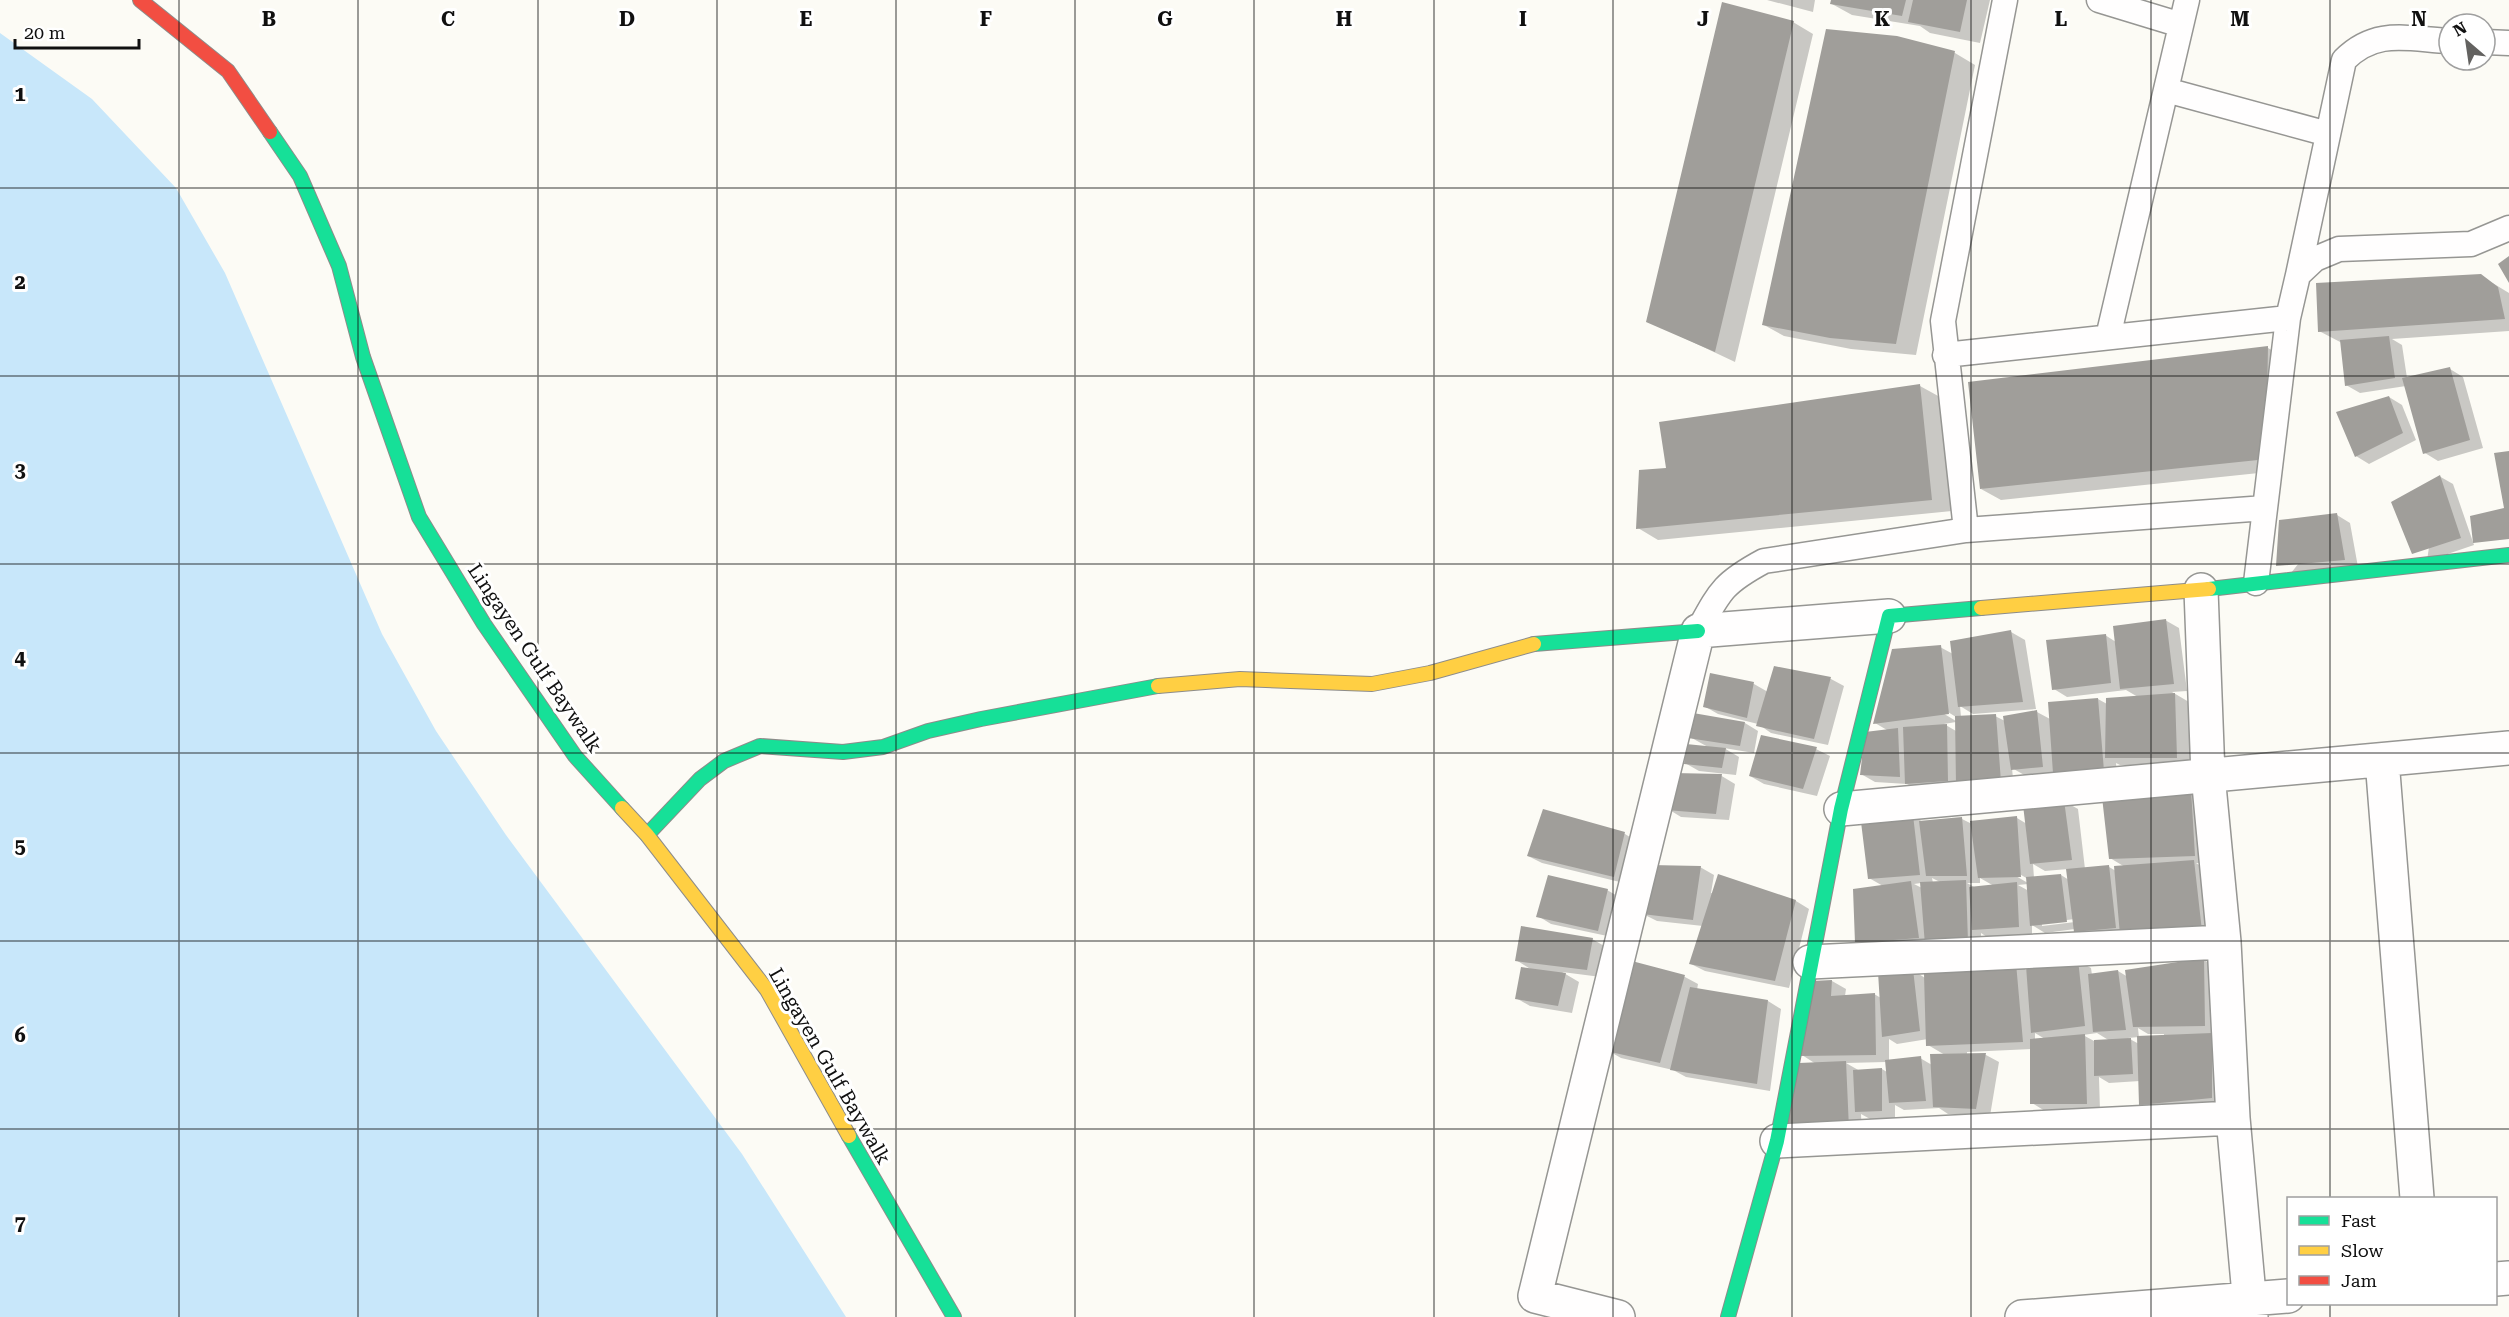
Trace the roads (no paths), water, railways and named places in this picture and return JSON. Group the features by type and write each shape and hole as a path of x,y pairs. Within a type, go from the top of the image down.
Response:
{"street":[{"name":"Lingayen Gulf Baywalk","path":"140,0 228,71 300,176 339,266 363,357 419,517 484,624 575,756 647,835 767,990 954,1317"},
{"path":"647,835 699,779 724,761 760,746 843,752 883,747 928,731 981,719 1150,687 1240,679 1372,684 1430,673 1522,645 1566,640 2200,590 2509,555"},
{"path":"2200,590 2208,776 2224,942 2233,1118 2251,1307"},
{"path":"1728,1317 1777,1141 1841,809 1889,616"},
{"path":"1618,1317 1532,1307 1698,631"},
{"path":"1841,809 2509,748"},
{"path":"2382,760 2417,1197"},
{"path":"1810,962 2224,942"},
{"path":"1777,1141 2233,1118"},
{"path":"2022,1317 2251,1307 2287,1297"}],"lane":[{"path":"1966,530 1943,321 1946,295 2005,0"},
{"path":"2099,0 2181,25"},
{"path":"2108,337 2187,0"},
{"path":"2256,583 2288,318 2344,60 2357,46 2372,39 2437,41"},
{"path":"2166,90 2328,134"},
{"path":"2298,275 2315,259 2339,249 2471,244 2509,228"},
{"path":"1945,355 2288,318"},
{"path":"1698,631 1719,593 1734,577 1764,561 1966,530 2265,508"}],"water":[{"path":"0,33 92,99 176,188 225,273 382,634 436,731 506,835 742,1154 846,1317 0,1317"}]}
